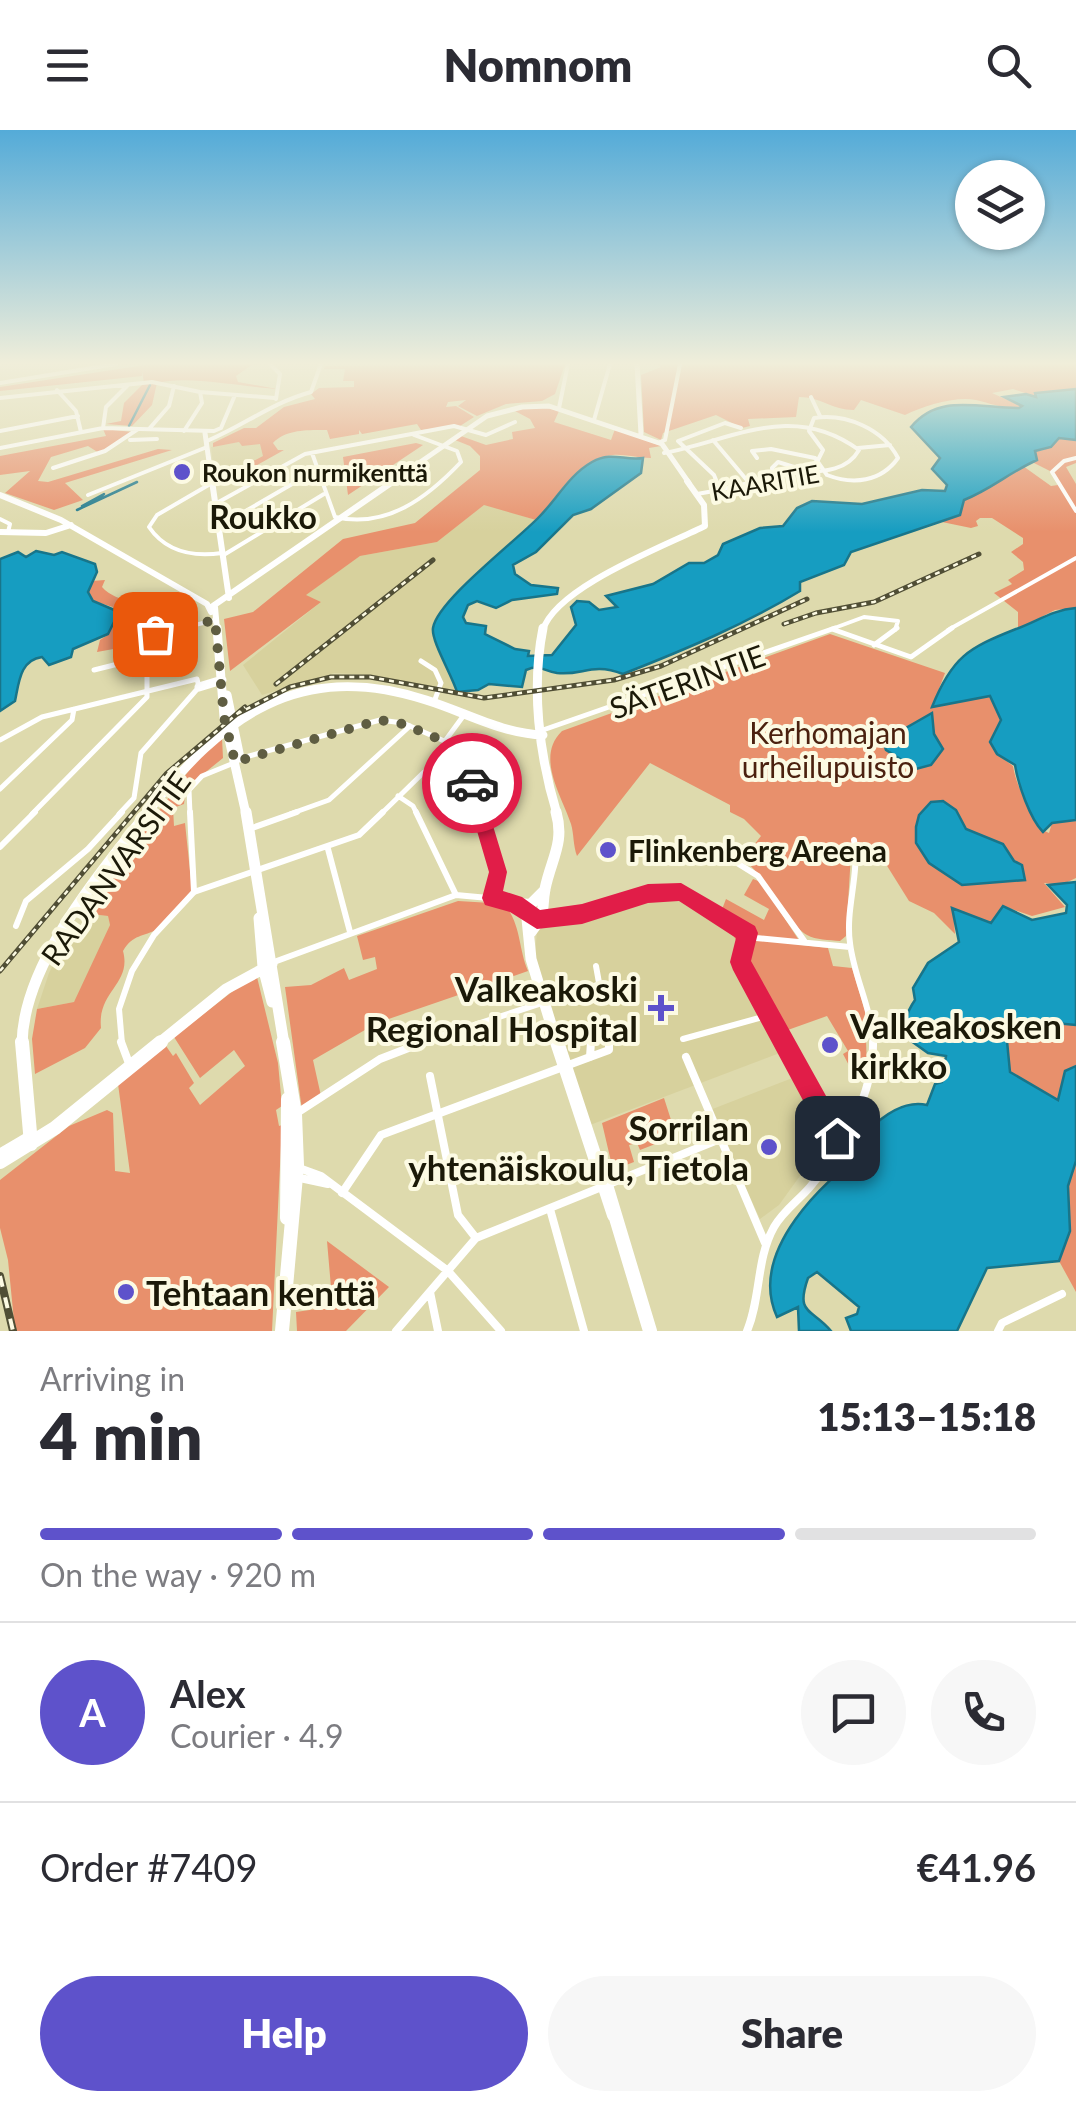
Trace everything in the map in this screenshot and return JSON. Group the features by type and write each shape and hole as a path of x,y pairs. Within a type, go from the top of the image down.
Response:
{"main road":[{"path":"213,606 483,420"},
{"path":"594,420 660,442 697,494 708,517 705,526 594,582 558,606 544,624 538,654 544,777 561,828 562,844 532,932 531,958 650,1331"},
{"path":"640,420 641,434"},
{"path":"207,440 228,597"},
{"path":"0,495 70,525 213,606"},
{"path":"4,532 59,530 70,525"},
{"path":"213,606 227,715 242,760 241,781 292,1116 282,1331"},
{"path":"200,688 222,681"},
{"name":"RADANVARSITIE","path":"34,1139 22,1031 27,1002 43,962 119,852 194,758 238,719 268,702 317,688 387,688 515,734 543,732"},
{"path":"0,1159 89,1100 267,962"}],"street":[{"path":"0,431 57,420"},
{"path":"79,420 81,432"},
{"path":"103,428 104,420"},
{"path":"149,430 158,420"},
{"path":"184,431 191,420"},
{"path":"207,440 224,420"},
{"path":"88,494 249,420"},
{"path":"660,442 665,440 669,420"},
{"path":"812,420 810,429 824,450 818,460"},
{"path":"818,460 824,472 836,479 878,477 898,462 892,445 847,420"},
{"path":"216,504 292,460 312,453 411,434 467,428 486,434 515,422"},
{"path":"720,490 714,475 678,441 725,423 743,430"},
{"path":"0,448 103,428 184,431 207,440"},
{"path":"53,468 90,458 127,440 138,429"},
{"name":"KAARITIE","path":"664,452 689,449 743,430 810,429 832,434 858,448 860,453 824,472 773,476 751,485 697,494"},
{"path":"312,453 324,494 343,520 391,517 461,462 457,451 411,434"},
{"path":"127,440 157,439"},
{"path":"713,440 751,485"},
{"path":"858,448 892,445"},
{"path":"757,458 752,451 765,449 818,460"},
{"path":"1076,458 1064,461 1052,472 1076,511"},
{"path":"773,476 772,468 778,462 812,474"},
{"path":"218,528 318,469"},
{"path":"212,483 157,515 149,528 154,536 187,554 222,554 324,494"},
{"path":"420,486 428,490"},
{"path":"0,518 10,524 4,532"},
{"path":"832,629 911,657 938,635 1076,558"},
{"name":"SÄTERINTIE","path":"543,732 869,614 898,621 897,629 874,645"},
{"path":"0,848 139,706 148,689 149,636 215,619"},
{"path":"94,670 146,657"},
{"path":"421,661 435,670 442,685 432,704"},
{"path":"0,740 30,721 148,689 193,678 200,688 141,754 135,794 127,808 88,848 26,901 16,926"},
{"path":"0,789 72,720 74,709"},
{"path":"446,741 464,713"},
{"path":"194,892 188,790 202,776 374,720 410,726 460,748 498,872 492,898"},
{"path":"249,829 329,800 410,726"},
{"path":"130,1066 118,1024 131,976 158,931 194,892 358,835 424,772 464,758"},
{"path":"398,796 413,806 456,894"},
{"path":"746,1331 758,1305 766,1246 776,1223 813,1183 840,1144 866,1089 873,1050 870,1016 850,947 848,918 856,870 854,840"},
{"path":"328,848 350,932"},
{"path":"721,853 758,876 805,942"},
{"path":"267,962 456,894 582,914 648,894 672,891 688,894 748,933 850,947"},
{"path":"748,933 741,962 840,1144"},
{"path":"584,990 588,1000 600,996 596,966"},
{"path":"292,1116 380,1059 600,984"},
{"path":"684,1040 770,1015"},
{"path":"340,1191 378,1136 590,1058 610,1048 609,1038 597,1036 589,1046 590,1058"},
{"path":"686,1056 766,1246"},
{"path":"430,1076 458,1215 476,1238"},
{"path":"396,1331 476,1238 720,1139"},
{"path":"292,1173 340,1191 448,1271 500,1331"},
{"path":"550,1208 584,1331"},
{"path":"430,1292 438,1331"},
{"path":"998,1331 1002,1323 1018,1319 1048,1296 1062,1294"}],"shaded area":[{"path":"259,438 264,456 236,471 214,473 211,447"},
{"path":"485,504 536,520 445,604 436,648 444,656 457,692 372,675 334,673 262,695 243,665 321,602 305,595 360,556 437,542"},
{"name":"Valkeakoski Regional Hospital","path":"671,894 691,900 725,920 784,1029 776,1034 785,1051 590,1125 535,959 537,929 550,921 579,923 648,897"},
{"path":"91,914 108,916 110,925 85,985 74,1002 37,1009 62,947"},
{"name":"Sorrilan yhtenäiskoulu, Tietola","path":"795,1077 815,1117 803,1123 812,1149 802,1173 779,1205 760,1219 710,1110"}],"green space":[{"path":"138,420 132,426 106,424"},
{"path":"267,420 469,420 460,426 421,430 417,424 362,434 359,430 359,434 330,439 327,430 291,433 273,443 278,450 284,450 230,480 230,473 263,456 260,444 242,446 239,442 213,447 213,443 244,428 256,428"},
{"path":"531,420 555,420 611,440 615,429 661,446 649,448 651,458 613,455 589,463 569,480 536,520 484,505 437,542 360,556 306,595 321,602 230,671 224,619 253,612 343,539 415,523 480,470 480,456 470,446 455,440 461,436 486,445 513,439 512,432 535,428"},
{"path":"643,420 701,420 663,433 661,440 644,432"},
{"path":"726,420 748,420 750,426 742,428"},
{"path":"103,429 133,432 99,453 88,446 51,457 38,481 48,482 158,449 172,450 65,483 83,500 54,510 5,493 30,471 0,475 0,456 106,436"},
{"path":"1059,438 1076,440 1076,463 1066,467 1076,484 1076,608 1055,610 1018,629 1018,612 994,593 1012,584 1008,580 1024,570 1023,562 1011,552 1023,544 1023,538 992,518 980,518 976,521 978,526 971,528 942,522 960,515 963,500 1023,466 1051,486 1058,485 1052,472 1032,462 1037,460 1035,451 1044,450"},
{"path":"416,443 423,445 348,495 343,457"},
{"path":"105,580 102,587 108,592 162,613 165,629 142,635 141,644 97,652 100,640 109,634 113,607 93,601 88,592 92,581"},
{"name":"Kerhomajan urheilupuisto","path":"830,634 945,673 933,705 990,696 1001,720 997,754 1013,766 1038,828 1049,833 1052,823 1076,821 1076,878 1061,885 1044,883 1065,907 1032,916 1003,906 991,923 953,909 955,934 934,913 909,901 884,861 851,854 846,936 840,941 811,937 792,921 743,859 761,836 744,819 730,812 730,805 650,763 577,856 551,764 554,741 562,731"},
{"path":"222,738 223,758 186,788 184,804 173,808 174,826 185,823 192,890 161,926 135,939 123,951 123,972 104,1005 101,1028 85,1048 35,1074 32,1039 37,1009 74,1002 110,925 108,916 91,914 99,890 200,756"},
{"path":"753,879 761,882 802,945 828,948 833,966 852,968 865,1011 867,1069 853,1073 843,1054 848,1051 827,1016 785,1031 725,920 719,917 726,899 764,920 769,909 744,895"},
{"path":"458,901 491,903 508,909 528,971 377,1023 313,1060 321,1096 302,1110 285,987 311,985 344,968 349,980 377,969 375,957 363,960 357,936"},
{"path":"257,977 278,1063 282,1106 276,1110 279,1126 282,1125 272,1331 15,1331 8,1260 0,1228 0,1180 69,1126 107,1110 113,1113 115,1171 130,1173 118,1084 166,1046 173,1056 176,1053 194,1083 189,1088 200,1105 245,1066 234,1050 200,1078 174,1037 242,984"},
{"path":"1022,1020 1076,1025 1076,1066 1065,1071 1059,1101 1010,1072 1007,1041"},
{"path":"664,1098 672,1123 663,1141 640,1150 637,1143 629,1145 634,1162 613,1170 602,1123"},
{"path":"1076,1161 1076,1292 1059,1261 1070,1231 1068,1186"},
{"path":"327,1241 389,1287 346,1331 297,1331 296,1312 323,1308 332,1299"}],"water":[{"path":"918,420 1076,420 1076,440 1059,438 1051,447 1035,451 1037,460 964,500 960,515 851,552 844,565 800,582 800,591 779,603 623,674 603,669 557,673 535,668 526,670 522,687 489,684 478,690 457,692 433,634 438,616 462,587 592,462 606,457 643,458 641,473 591,509 573,515 536,552 513,565 515,574 531,585 558,588 557,594 512,600 496,608 477,601 468,605 463,617 466,623 486,626 485,634 515,649 529,651 528,656 552,655 576,625 571,607 577,601 589,602 599,610 617,607 606,596 653,584 689,563 704,563 718,555 723,544 760,528 783,526 797,508 812,501 862,504 922,490 945,491 947,485 932,469 940,458 911,427"},
{"path":"36,551 54,555 62,552 95,564 97,572 88,592 93,601 119,612 108,634 73,649 71,657 49,665 42,657 29,662 15,701 0,711 0,559 18,552 26,557"},
{"path":"1076,608 1076,820 1052,823 1043,832 1025,801 1015,765 997,754 990,742 1001,720 990,696 932,707 947,676 974,649 1052,613"},
{"path":"932,713 934,734 943,749 931,765 916,769 886,750 883,741"},
{"path":"943,801 956,810 966,829 1003,844 1014,861 1022,865 1025,880 962,885 929,863 916,843 916,827 919,815 931,802"},
{"path":"1076,882 1076,1025 1023,1020 1007,1041 1010,1072 1058,1100 1065,1071 1076,1066 1076,1161 1068,1186 1070,1231 1059,1261 987,1268 957,1331 851,1331 846,1318 857,1314 859,1307 817,1272 808,1278 803,1299 808,1310 831,1331 799,1331 798,1307 777,1317 771,1292 772,1267 795,1220 833,1178 873,1146 869,1130 875,1124 903,1106 927,1105 935,1084 942,1082 946,1056 928,1053 907,1038 906,1021 915,1000 913,988 928,963 959,942 952,908 991,923 1003,906 1032,920 1066,913 1067,905 1048,885"}],"waterway":[{"path":"129,426 132,420"},
{"path":"77,510 137,482"},
{"path":"82,506 104,494 99,498"}],"railway":[{"path":"784,624 816,613 874,602 979,554"},
{"path":"276,684 433,560"},
{"path":"237,714 290,687 331,677 370,677 484,698 614,680 661,666 807,599"},
{"path":"0,971 166,774 245,707"},
{"path":"0,1276 13,1331"}],"way so far":[{"path":"155,634 215,620 224,717 235,762 361,723 388,720 458,747 472,783"}],"place":[{"name":"Roukon nurmikenttä","path":"182,472"},
{"name":"Flinkenberg Areena","path":"608,850"},
{"name":"Valkeakoski Regional Hospital","path":"661,1008"},
{"name":"Valkeakosken kirkko","path":"830,1045"},
{"name":"Sorrilan yhtenäiskoulu, Tietola","path":"769,1147"},
{"name":"Tehtaan kenttä","path":"126,1292"}],"district":[{"name":"Roukko","path":"263,516"}],"route":[{"path":"472,783 498,872 492,898 515,904 537,920 558,914 582,914 648,894 681,892 748,933 741,962 837,1138"}]}
